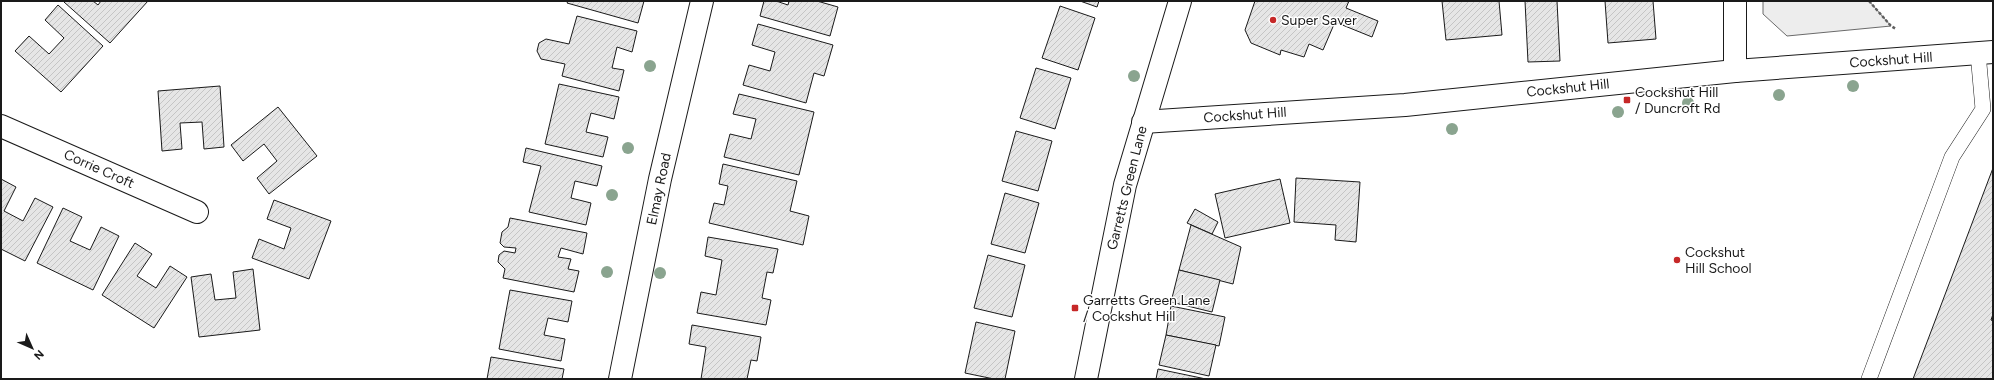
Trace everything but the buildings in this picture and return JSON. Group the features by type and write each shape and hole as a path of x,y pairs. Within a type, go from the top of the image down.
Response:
{"street":[{"name":"Elmay Road","path":"620,379 660,179 702,1"},
{"name":"Garretts Green Lane","path":"1086,379 1125,185 1180,1"},
{"path":"1735,1 1735,71"},
{"name":"Cockshut Hill","path":"1143,122 1405,105 1735,71 1986,53"},
{"name":"Corrie Croft","path":"1,126 197,212"}],"lane":[{"path":"1869,379 1952,157 1984,108 1986,53"}],"shaded area":[{"path":"1763,1 1869,1 1891,26 1787,36 1763,14"}],"place":[{"name":"Super Saver","path":"1273,20"},
{"name":"Cockshut Hill / Duncroft Rd","path":"1627,100"},
{"name":"Cockshut Hill School","path":"1677,260"},
{"name":"Garretts Green Lane / Cockshut Hill","path":"1075,308"}]}
